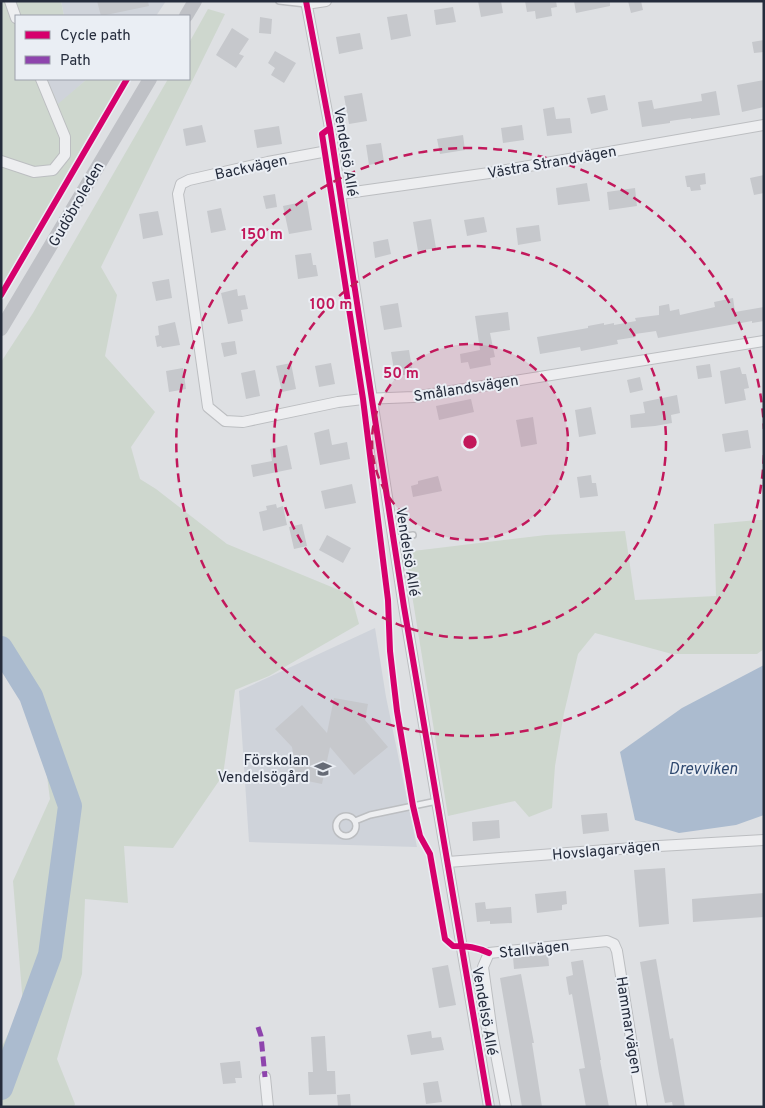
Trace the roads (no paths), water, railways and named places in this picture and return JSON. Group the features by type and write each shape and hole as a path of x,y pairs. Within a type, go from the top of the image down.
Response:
{"main road":[{"path":"187,15 195,1"},
{"name":"Gudöbroleden","path":"1,329 149,80"}],"street":[{"path":"10,1 15,15"},
{"path":"306,3 326,1"},
{"name":"Vendelsö Allé","path":"306,3 333,150 393,538 489,1107"},
{"path":"1,161 34,172 53,170 65,155 65,137 41,80"},
{"name":"Västra Strandvägen","path":"340,194 489,173 764,125"},
{"name":"Backvägen","path":"178,194 181,184 188,180 333,150"},
{"name":"Smålandsvägen","path":"178,194 208,407 225,421 243,422 338,402 414,397 764,341"},
{"name":"Hovslagarvägen","path":"448,862 764,840"},
{"name":"Stallvägen","path":"506,1107 492,1033 484,967 489,954 607,941 614,944"},
{"name":"Hammarvägen","path":"614,944 617,951 642,1107"},
{"path":"265,1077 268,1107"}],"lane":[{"path":"279,1 306,3"},
{"path":"393,538 414,535"},
{"path":"355,821 437,800"},
{"path":"347,816 355,821 356,831 351,835 345,836 337,831 336,824 340,818 347,816"}],"water":[{"name":"Drevviken","path":"764,665 764,815 736,825 679,833 635,820 620,752 682,708"}],"waterway":[{"path":"1,648 31,696 70,806 50,955 1,1088"}],"place":[{"name":"Förskolan Vendelsögård","path":"323,769"}]}
